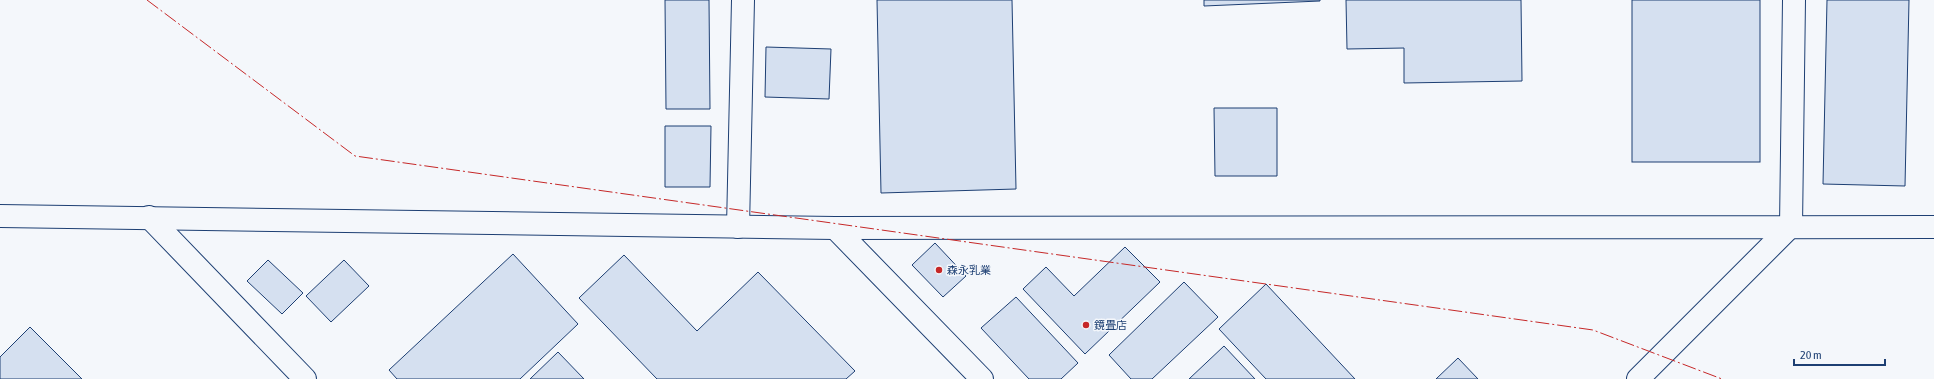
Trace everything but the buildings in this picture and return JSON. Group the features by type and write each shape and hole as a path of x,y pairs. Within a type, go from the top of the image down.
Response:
{"street":[{"path":"738,227 743,0"},
{"path":"1638,379 1791,226 1794,0"},
{"path":"0,216 835,228 1934,227"},
{"path":"149,217 306,379"},
{"path":"835,228 982,379"}],"power":[{"path":"147,0 355,156 1593,330 1722,379"}],"place":[{"name":"森永乳業","path":"939,270"},
{"name":"鏡畳店","path":"1086,325"}]}
